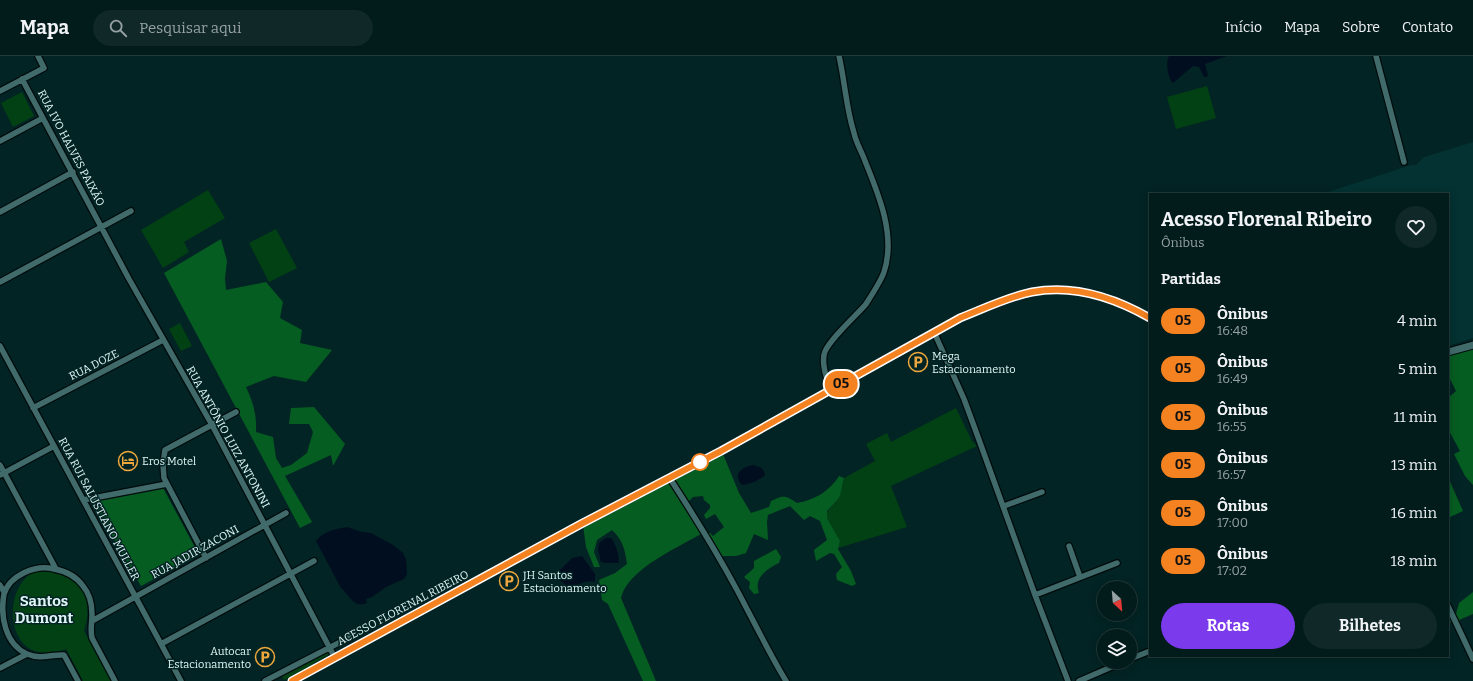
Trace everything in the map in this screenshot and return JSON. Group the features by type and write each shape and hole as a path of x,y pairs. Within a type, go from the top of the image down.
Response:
{"street":[{"path":"0,91 44,68 38,56"},
{"path":"830,390 823,364 824,352 829,344 866,303 884,273 888,250 886,227 878,194 854,135 839,56"},
{"path":"1376,56 1404,162"},
{"name":"RUA IVO HALVES PAIXÃO","path":"22,79 101,227"},
{"path":"0,141 43,118"},
{"path":"0,212 73,172"},
{"path":"0,282 131,211"},
{"name":"RUA ANTÔNIO LUIZ ANTONINI","path":"101,227 212,425 335,658"},
{"name":"ACESSO FLORENAL RIBEIRO","path":"292,681 581,524 721,451 960,318 1002,301 1032,292 1050,290 1073,291 1097,295 1131,307 1149,317"},
{"path":"934,332 964,399 1035,595 1068,681"},
{"name":"RUA DOZE","path":"33,408 163,340"},
{"path":"1449,352 1473,345"},
{"name":"RUA RUI SALUSTIANO MULLER","path":"0,346 181,681"},
{"path":"206,558 164,478 163,464 165,450 236,412"},
{"path":"2,474 54,446"},
{"path":"0,466 2,474 56,569"},
{"path":"669,477 704,532 737,589 765,645 786,681"},
{"path":"83,500 167,484"},
{"path":"1004,506 1042,492"},
{"name":"RUA JADIR ZACONI","path":"92,620 286,513"},
{"path":"1068,546 1080,577"},
{"path":"161,644 314,562"},
{"path":"1035,595 1117,563"},
{"path":"78,681 64,656 38,657 27,654 13,644 5,632 2,620 4,592 12,581 25,572 38,568 56,569 64,571 74,577 82,585 91,605 92,620 90,631 92,638 115,681"},
{"path":"0,585 4,592"},
{"path":"1449,608 1473,659"},
{"name":"ACESSO FLORENAL RIBEIRO","path":"265,681 354,635"},
{"path":"1137,656 1149,651"},
{"path":"0,668 27,654"},
{"path":"1079,681 1107,669"}],"shaded area":[{"path":"1169,56 1227,56 1205,64 1208,76 1204,77 1199,67 1193,66 1173,83 1168,70 1167,62"},
{"path":"1473,142 1473,338 1449,346 1449,193 1325,193 1411,165 1416,165 1424,157"},
{"path":"753,465 761,468 765,475 754,482 742,485 739,481 738,474 745,467"},
{"path":"347,527 362,532 371,533 393,545 403,553 406,559 407,574 404,579 386,587 372,597 366,599 367,603 355,603 341,588 316,541 326,533"},
{"path":"606,538 611,538 618,553 619,563 601,562 598,549 599,543"},
{"path":"582,556 595,574 595,582 590,581 573,586 564,584 559,579 560,570 572,558"}],"green space":[{"path":"1207,86 1216,118 1176,129 1167,97"},
{"path":"22,92 34,116 13,127 1,103"},
{"path":"208,190 225,218 184,242 189,252 163,268 141,230"},
{"path":"276,229 297,268 269,282 249,243"},
{"path":"221,239 227,261 225,278 226,290 266,282 283,302 280,318 302,330 300,343 332,350 306,382 274,376 246,387 254,409 256,432 273,437 276,458 282,468 291,465 307,453 313,432 309,424 289,424 291,408 314,407 345,444 333,466 331,455 285,476 312,522 300,528 164,273"},
{"path":"180,323 192,346 181,351 169,329"},
{"path":"1473,348 1473,485 1465,476 1454,454 1460,451 1449,431 1449,397 1456,391 1449,377 1449,356"},
{"path":"956,408 972,441 977,446 891,486 907,527 838,548 840,541 827,518 827,512 836,502 841,493 841,485 844,478 875,461 866,444 887,433 891,442"},
{"path":"723,454 739,493 751,513 769,507 771,501 782,497 790,498 797,503 809,500 831,487 839,476 844,478 840,495 836,502 827,511 827,518 840,541 838,549 851,571 856,584 852,586 837,580 836,574 842,567 834,554 830,553 816,561 814,550 827,540 820,521 810,516 804,520 790,506 768,515 768,540 754,534 746,553 736,556 721,556 706,533 710,533 713,536 724,527 715,514 706,519 704,515 710,508 710,505 704,500 703,496 693,497 687,503 704,532 656,559 644,568 626,587 621,598 656,681 643,681 608,604 602,600 599,580 615,573 627,564 623,546 619,538 612,530 597,540 594,552 600,567 594,567 586,547 583,525"},
{"path":"1449,479 1463,511 1449,518"},
{"path":"162,486 199,555 141,586 93,502"},
{"path":"776,549 781,557 779,563 770,568 761,576 758,585 759,593 754,594 749,588 750,582 744,577 754,568 754,561"},
{"path":"44,570 57,572 67,576 82,589 86,598 87,608 87,619 84,631 112,681 83,681 66,649 46,653 31,649 20,640 14,626 13,611 15,596 22,582 32,573"},
{"path":"1473,592 1473,614 1449,623 1449,601 1456,614 1459,603"},
{"path":"328,652 330,654 314,663 310,668 284,680 282,676"}],"bus line":[{"name":"05","path":"292,681 581,524 721,451 960,318 1002,301 1032,292 1050,290 1073,291 1097,295 1115,300 1149,317"}],"place":[{"name":"Mega Estacionamento","path":"918,362"},
{"name":"Eros Motel","path":"128,461"},
{"name":"JH Santos Estacionamento","path":"509,581"},
{"name":"Autocar Estacionamento","path":"265,657"}],"district":[{"name":"Santos Dumont","path":"44,610"}]}
